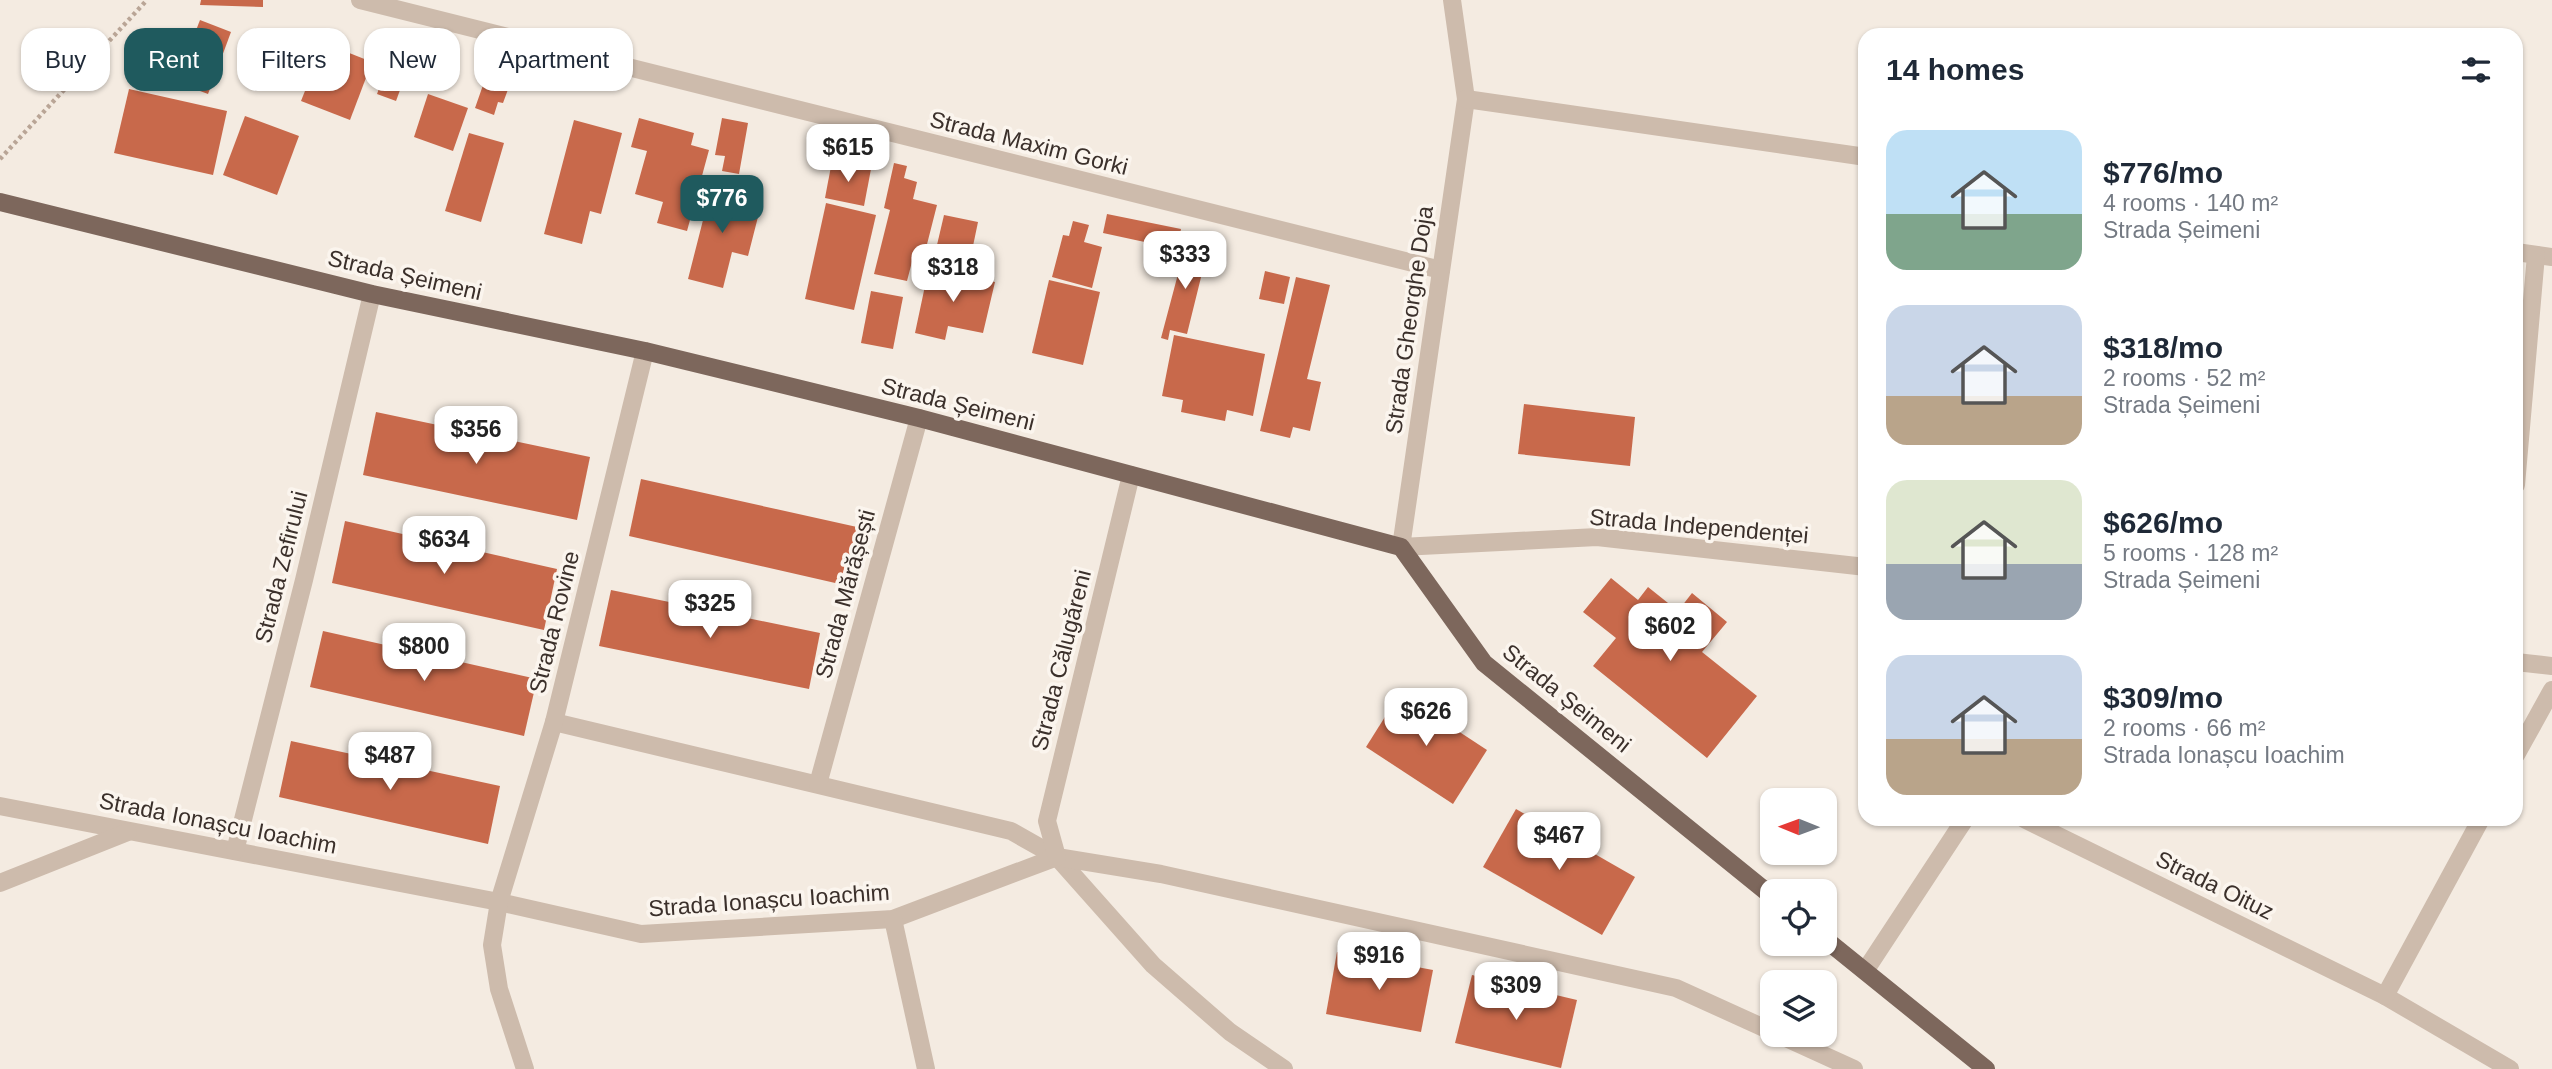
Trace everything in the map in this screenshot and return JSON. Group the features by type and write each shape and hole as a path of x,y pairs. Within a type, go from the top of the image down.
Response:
{"main road":[{"name":"Strada Șeimeni","path":"0,202 372,294 645,351 919,418 1401,547 1484,663 1760,886"},
{"path":"1837,949 1986,1069"}],"street":[{"name":"Strada Maxim Gorki","path":"360,0 1441,270"},
{"name":"Strada Gheorghe Doja","path":"1401,547 1466,99 1452,0"},
{"path":"1466,99 1858,156"},
{"path":"2523,253 2544,256 2523,428"},
{"name":"Strada Zefirului","path":"235,851 304,580 372,294"},
{"name":"Strada Rovine","path":"525,1069 499,989 492,944 499,902 554,722 645,351"},
{"name":"Strada Mărășești","path":"818,784 919,418"},
{"name":"Strada Călugăreni","path":"1057,857 1047,821 1131,475"},
{"name":"Strada Independenței","path":"1401,547 1597,537 1858,566"},
{"path":"2523,663 2552,666"},
{"path":"2523,742 2552,690"},
{"path":"554,722 1012,831 1057,857 1153,965 1230,1032 1284,1069"},
{"name":"Strada Ionașcu Ioachim","path":"0,806 499,902 641,934 892,919 1057,857 1161,874 1676,988 1760,1026"},
{"path":"1865,971 1960,826"},
{"name":"Strada Oituz","path":"2038,826 2385,996 2510,1069"},
{"path":"2385,996 2477,826"},
{"path":"0,883 128,832"},
{"path":"892,919 926,1069"},
{"name":"Strada Ionașcu Ioachim","path":"1806,1047 1854,1069"}],"path":[{"path":"0,159 147,0"}],"building":[{"path":"201,0 263,0 263,7 200,5"},
{"path":"200,20 221,28 197,28"},
{"path":"223,29 231,32 223,54"},
{"path":"350,53 364,59 364,83 350,120 301,101 305,91 350,91"},
{"path":"129,91 227,111 213,175 114,153"},
{"path":"378,91 400,91 396,101 377,94"},
{"path":"481,91 507,91 503,103 498,102 494,115 475,108"},
{"path":"428,94 468,108 453,151 414,137"},
{"path":"245,116 299,136 277,195 223,175"},
{"path":"639,118 694,133 691,145 709,150 687,231 657,223 663,202 635,194 647,151 631,147"},
{"path":"722,118 748,123 739,174 722,171 725,156 715,155"},
{"path":"574,120 622,133 601,214 590,211 582,244 544,234"},
{"path":"469,133 504,143 481,222 445,211"},
{"path":"832,161 871,169 864,206 825,198"},
{"path":"894,163 907,166 904,178 917,182 913,199 937,205 924,256 914,254 907,281 874,274 890,210 884,208"},
{"path":"713,181 745,189 740,209 759,213 748,256 732,252 723,288 688,279"},
{"path":"826,203 876,215 854,310 805,299"},
{"path":"1107,214 1181,229 1177,249 1103,233"},
{"path":"944,215 978,222 968,270 933,262"},
{"path":"1073,221 1089,225 1084,242 1102,247 1092,288 1052,277 1063,235 1069,236"},
{"path":"1186,244 1208,249 1187,334 1170,330 1168,340 1161,338"},
{"path":"929,267 995,282 983,333 948,326 945,340 915,333"},
{"path":"1265,271 1290,277 1284,304 1259,299"},
{"path":"1296,277 1330,285 1307,379 1321,382 1310,431 1293,427 1290,438 1260,431"},
{"path":"1049,280 1100,292 1083,365 1032,353"},
{"path":"871,291 903,297 893,349 861,343"},
{"path":"1174,335 1265,354 1253,416 1227,410 1225,421 1181,412 1183,400 1162,396"},
{"path":"1524,404 1635,417 1630,466 1518,454"},
{"path":"376,412 590,457 577,520 363,475"},
{"path":"641,479 857,527 844,585 629,536"},
{"path":"345,521 557,569 544,630 332,583"},
{"path":"1611,578 1638,600 1648,587 1678,611 1692,593 1727,622 1702,652 1757,696 1707,758 1593,666 1616,638 1583,612"},
{"path":"611,590 820,633 809,689 599,646"},
{"path":"323,631 537,679 524,736 310,687"},
{"path":"1400,693 1487,750 1453,804 1366,747"},
{"path":"291,741 500,786 488,844 279,797"},
{"path":"1516,809 1635,877 1602,935 1483,867"},
{"path":"1337,952 1433,970 1421,1032 1326,1014"},
{"path":"1472,975 1577,1000 1561,1068 1455,1043"}]}
